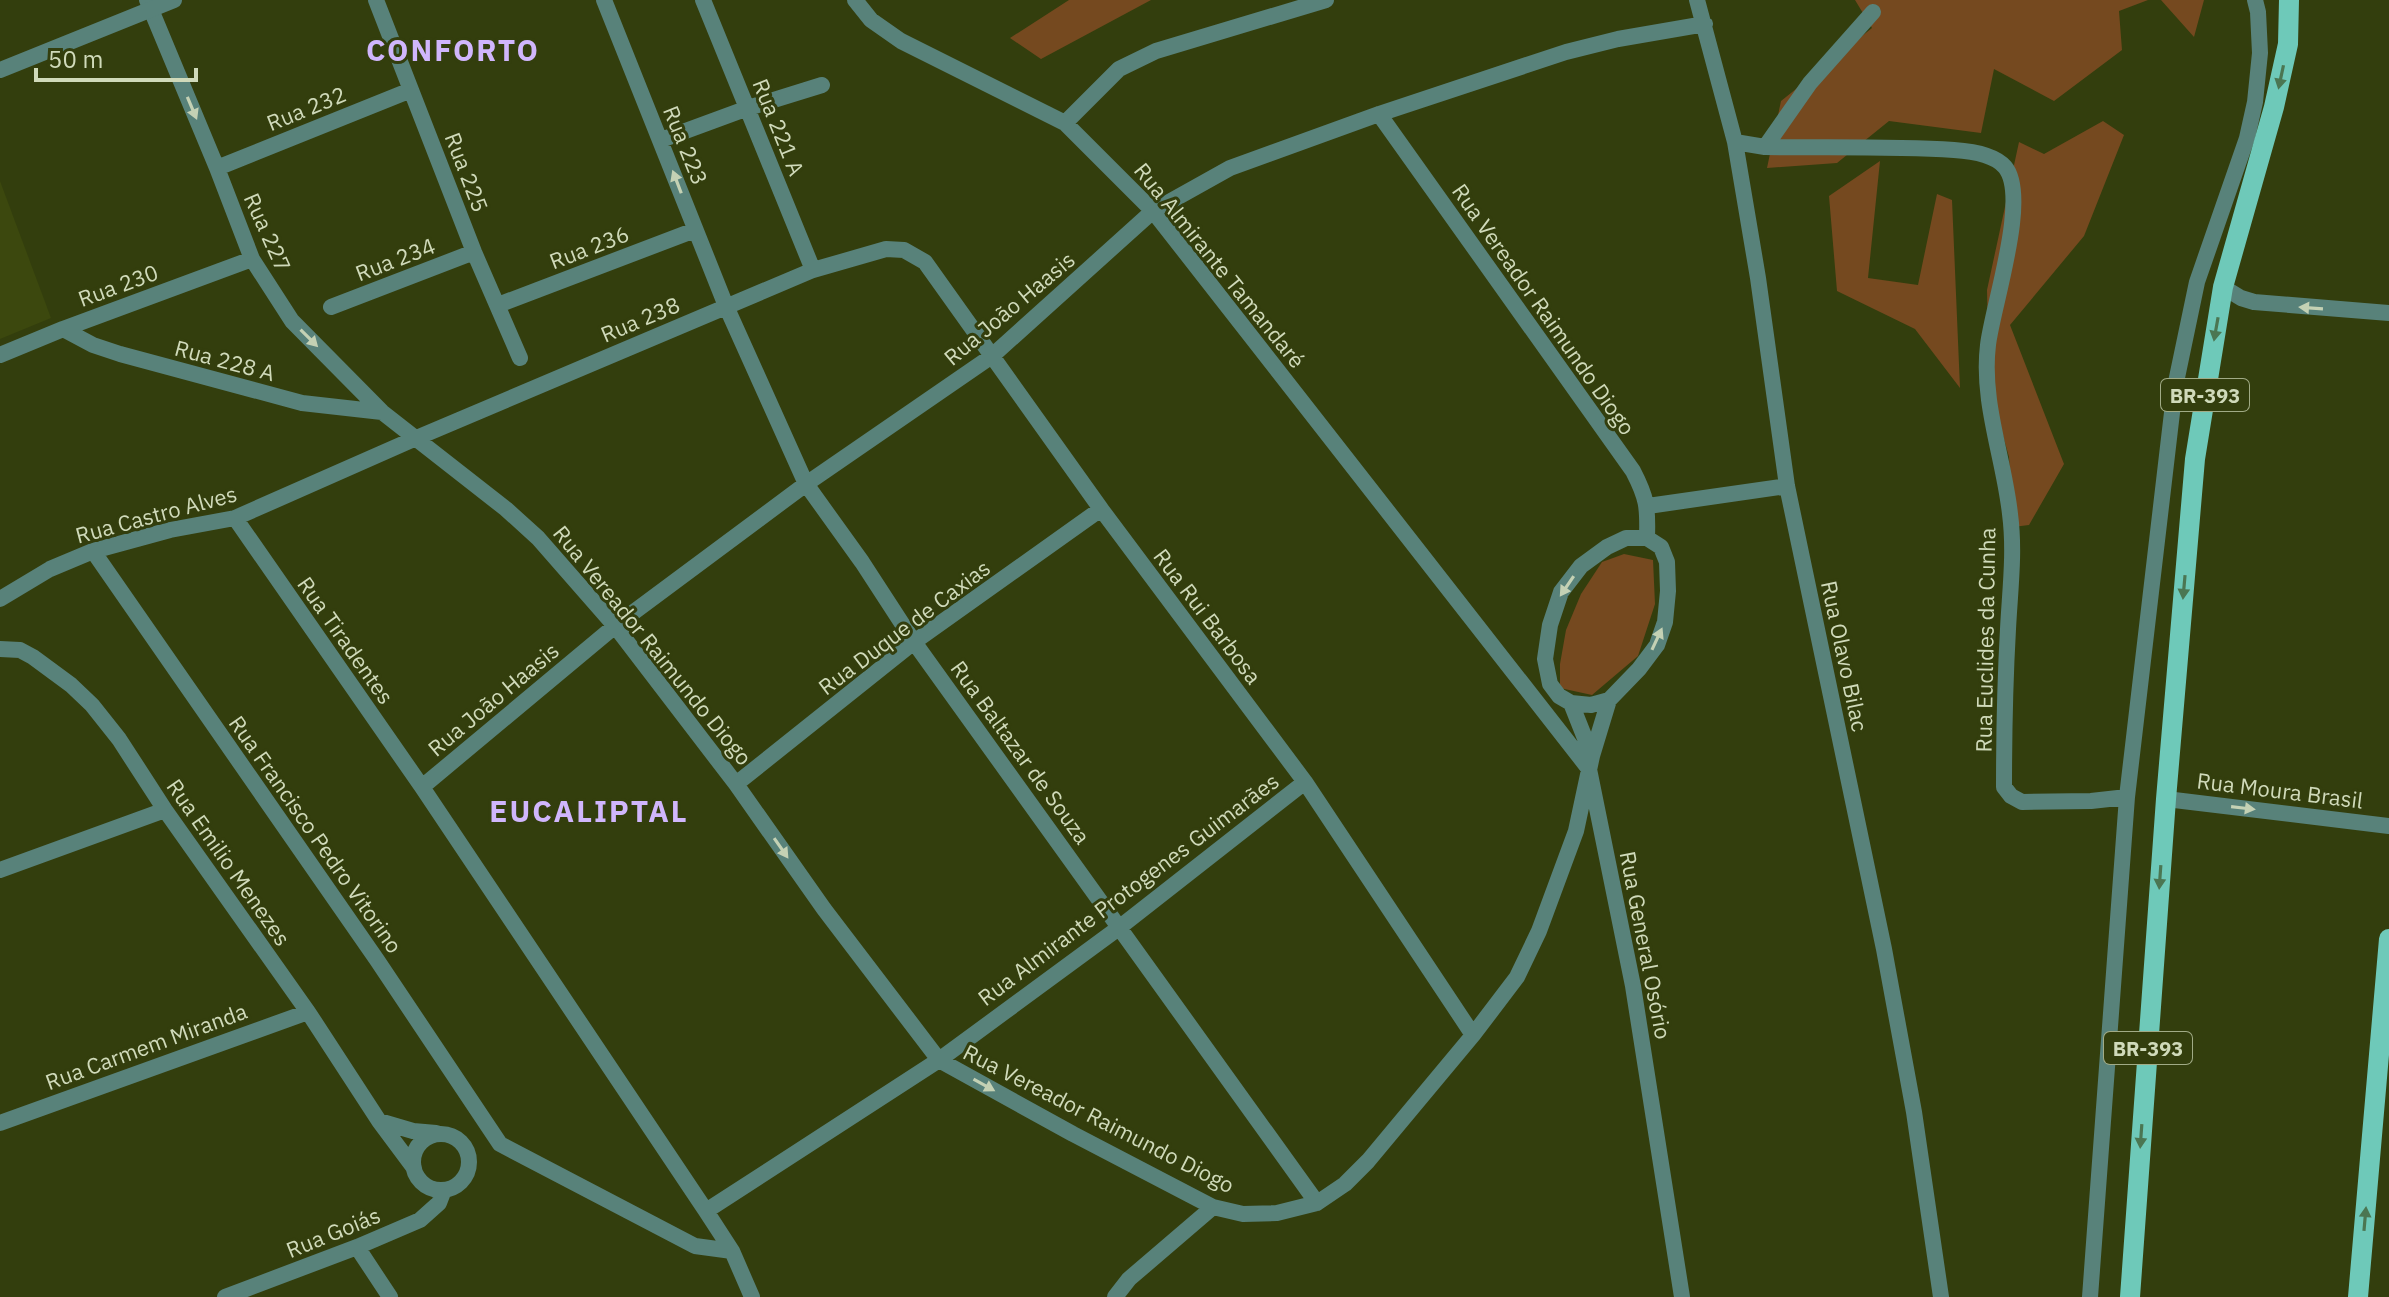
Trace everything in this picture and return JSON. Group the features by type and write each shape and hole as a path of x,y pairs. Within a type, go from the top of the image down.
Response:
{"main road":[{"name":"BR-393","path":"2130,1297 2166,799 2195,459 2223,287 2274,107 2288,44 2289,0"},
{"path":"2358,1297 2389,939"}],"street":[{"path":"0,70 149,5 174,0"},
{"name":"Rua 225","path":"376,0 474,252 520,358"},
{"name":"Rua 223","path":"604,0 726,306"},
{"name":"Rua 221 A","path":"703,0 813,270"},
{"name":"Rua Almirante Tamandaré","path":"855,0 871,20 901,41 1065,123 1153,211 1484,636"},
{"path":"1065,123 1105,82 1132,61 1326,0"},
{"name":"Rua Olavo Bilac","path":"1697,0 1735,142 1758,278 1787,486 1884,949 1914,1112 1941,1297"},
{"path":"2090,1297 2127,797 2175,387 2197,282 2247,138 2255,102 2260,53 2255,0"},
{"name":"Rua 227","path":"149,5 252,259 274,296 292,321 382,412 414,439"},
{"path":"1765,147 1810,83 1873,12"},
{"name":"Rua João Haasis","path":"422,787 615,626 806,484 992,356 1153,211 1230,168 1379,114 1566,52 1618,39 1705,24"},
{"path":"661,140 822,85"},
{"name":"Rua 232","path":"217,168 411,90"},
{"name":"Rua Vereador Raimundo Diogo","path":"414,439 506,509 538,538 615,626 736,784 824,909 939,1060 1213,1207 1243,1214 1277,1213 1317,1203 1345,1184 1368,1161 1517,977 1539,931 1576,831 1590,762 1609,700 1657,645 1665,622 1668,591 1667,562 1661,547 1647,538 1648,506 1633,471 1379,114"},
{"name":"Rua Euclides da Cunha","path":"1735,142 1765,147 1956,150 1989,156 2005,167 2011,181 2013,206 2009,244 1987,347 1988,393 2010,512 2013,555 2004,712 2004,787 2011,796 2022,802 2127,797"},
{"name":"Rua 236","path":"498,305 695,230"},
{"name":"Rua 238","path":"414,439 813,270 886,249"},
{"name":"Rua Rui Barbosa","path":"886,249 904,250 925,262 1101,509 1305,782 1473,1035"},
{"name":"Rua 234","path":"331,307 474,252"},
{"name":"Rua 230","path":"0,355 252,259"},
{"path":"2223,287 2254,302 2389,313"},
{"name":"Rua Baltazar de Souza","path":"726,306 806,484 914,642 1317,1203"},
{"name":"Rua 228 A","path":"63,329 93,345 120,354 302,403 382,412"},
{"name":"Rua Castro Alves","path":"0,599 50,569 93,551 170,530 235,518 414,439"},
{"path":"1648,506 1787,486"},
{"name":"Rua Duque de Caxias","path":"736,784 914,642 1101,509"},
{"name":"Rua Tiradentes","path":"235,518 422,787 732,1251"},
{"path":"1609,700 1591,705 1571,703 1559,696 1550,684 1545,659 1550,625 1561,592 1581,566 1626,538 1647,538"},
{"name":"Rua Francisco Pedro Vitorino","path":"93,551 377,960 500,1144"},
{"name":"Rua General Osório","path":"1484,636 1590,762 1633,986 1682,1297"},
{"name":"Rua Emilio Menezes","path":"0,649 20,650 71,685 92,705 119,739 414,1168"},
{"path":"1571,703 1590,762"},
{"name":"Rua Almirante Protogenes Guimarães","path":"706,1211 939,1060 1120,927 1305,782"},
{"name":"Rua Moura Brasil","path":"2166,799 2389,826"},
{"path":"0,870 165,810"},
{"name":"Rua Carmem Miranda","path":"0,1123 308,1012"},
{"path":"379,1121 413,1131 448,1134 458,1139 470,1158 469,1169 464,1180 444,1190 424,1185 414,1168 413,1156 417,1146 436,1133"},
{"path":"466,1148 500,1144 695,1246 732,1251 752,1297"},
{"name":"Rua Goiás","path":"225,1297 420,1220 439,1203 444,1190"},
{"path":"1115,1297 1129,1279 1213,1207"},
{"path":"357,1247 390,1297"}],"shaded area":[{"path":"1069,0 1151,0 1041,59 1010,38"},
{"path":"1855,0 2148,0 2119,11 2122,50 2054,101 1994,69 1981,133 1889,121 1837,163 1767,168 1781,101 1872,28"},
{"path":"2161,0 2204,0 2194,37"},
{"path":"2103,121 2124,135 2084,236 2010,325 2064,464 2029,525 2013,527 2009,457 1989,386 1987,290 2019,142 2044,154"},
{"path":"1880,161 1868,278 1918,285 1937,194 1952,200 1960,388 1915,329 1837,291 1829,196"},
{"path":"0,181 51,318 0,339"},
{"path":"1624,554 1653,560 1655,604 1638,656 1592,695 1560,688 1560,664 1566,630 1581,594 1602,562"}],"district":[{"name":"CONFORTO","path":"453,49"},
{"name":"EUCALIPTAL","path":"589,810"}]}
